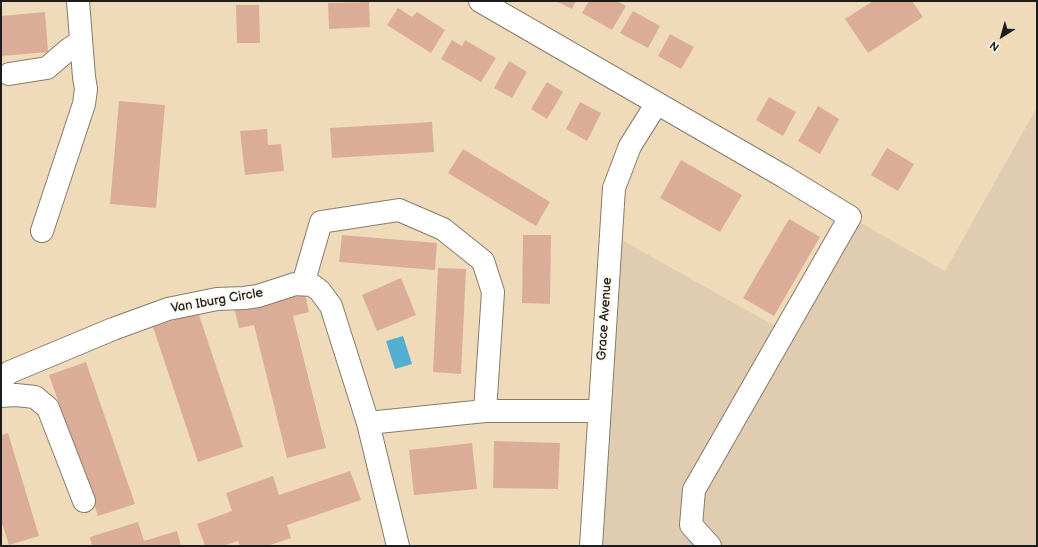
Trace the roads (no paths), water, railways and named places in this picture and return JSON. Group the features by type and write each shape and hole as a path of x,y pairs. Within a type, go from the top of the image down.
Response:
{"street":[{"path":"42,231 84,104 86,89 80,42 78,1"},
{"path":"480,1 776,172 850,217 694,490 691,525 710,546"},
{"path":"9,74 47,68 68,49 80,42"},
{"name":"Grace Avenue","path":"591,546 614,188 630,146 657,103"},
{"path":"398,546 368,424 331,306 320,291 312,285 302,284 321,222 399,210 443,230 483,262 493,292 485,411"},
{"name":"Van Iburg Circle","path":"1,380 10,372 113,329 168,309 217,299 258,296 295,284 302,284"},
{"path":"1,396 16,395 35,397 48,408 84,501"},
{"path":"368,424 485,411 599,411"}],"water":[{"path":"403,336 412,364 395,369 386,341"}]}
